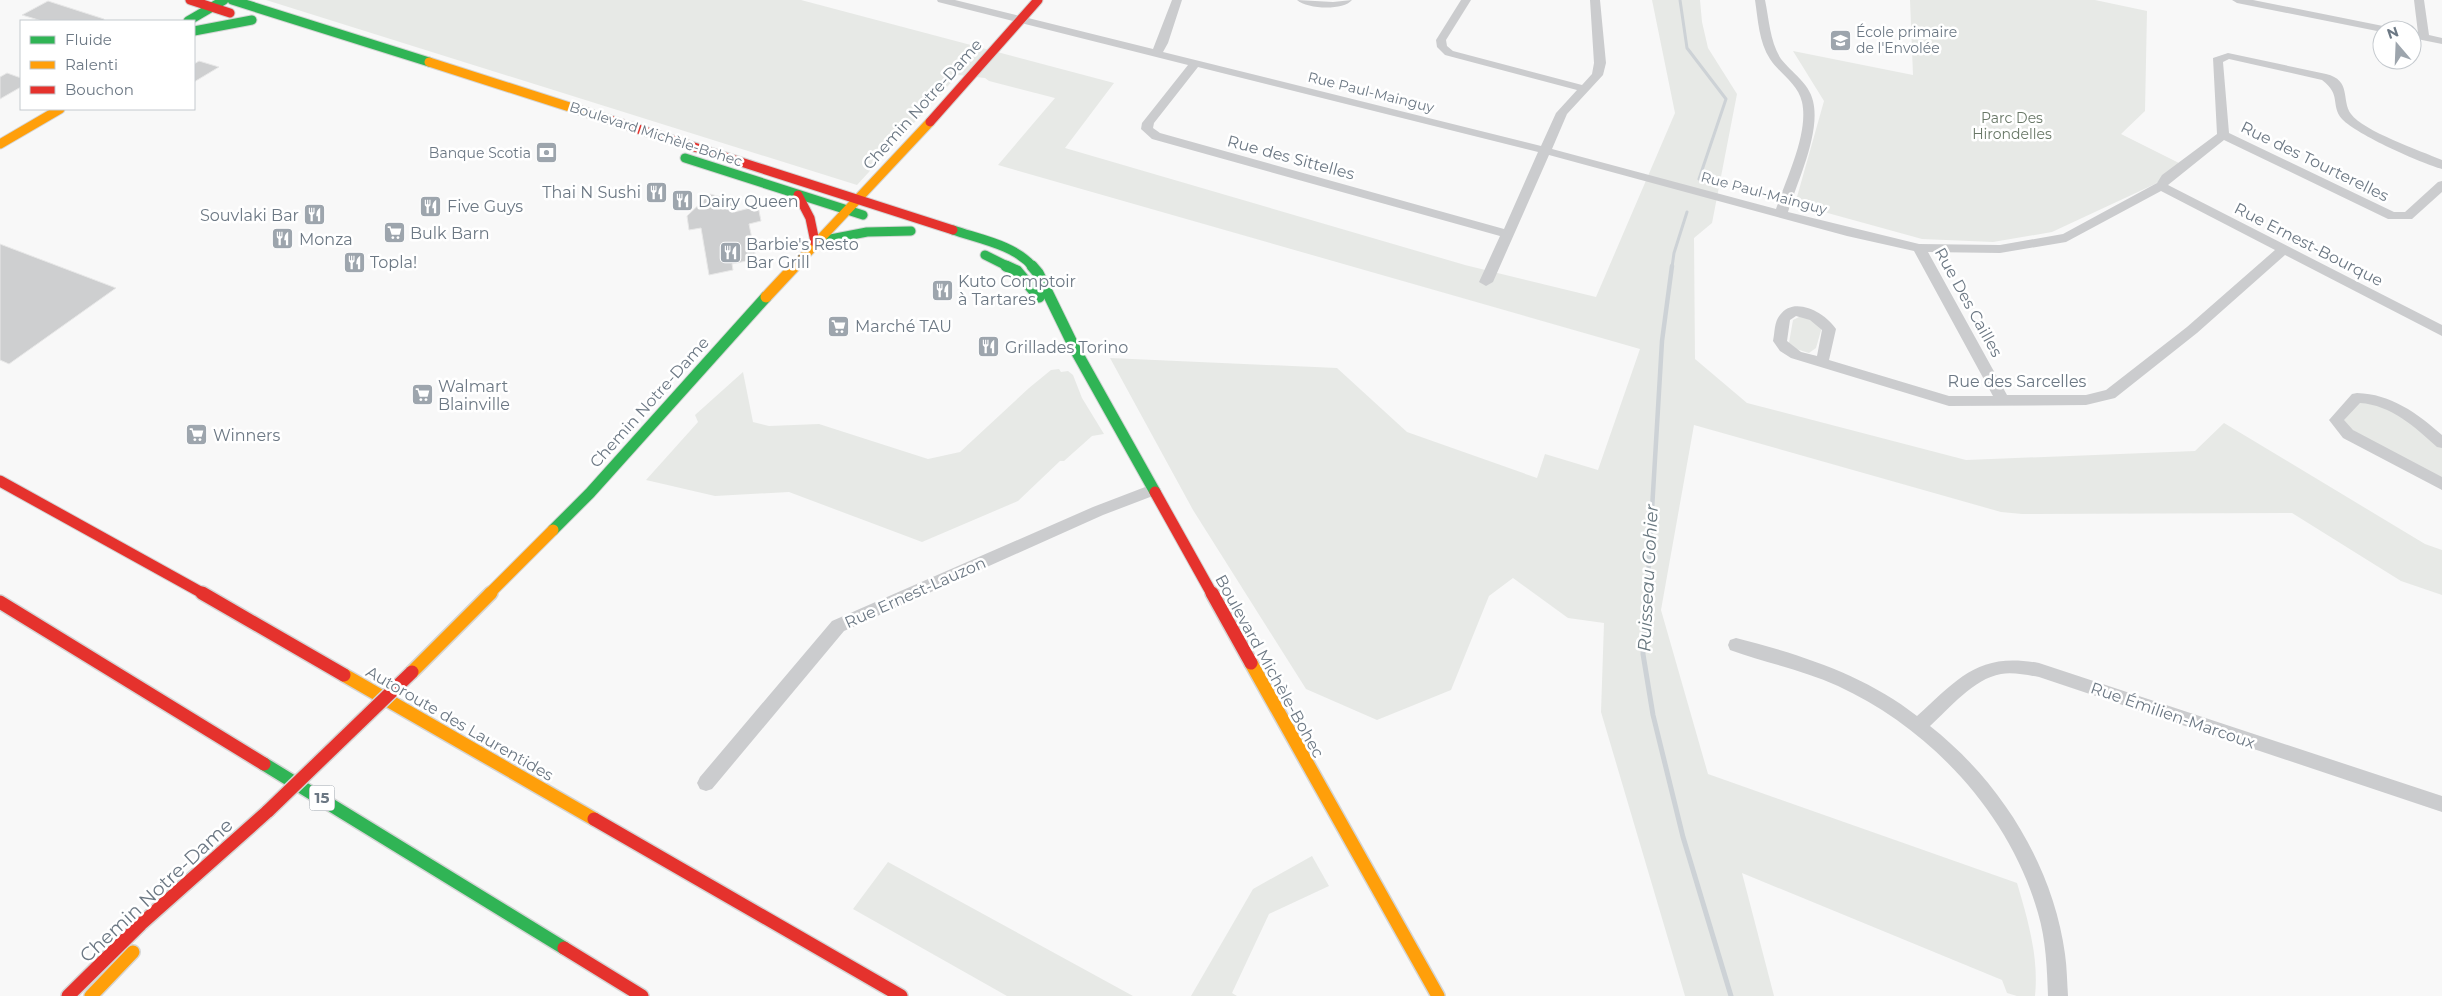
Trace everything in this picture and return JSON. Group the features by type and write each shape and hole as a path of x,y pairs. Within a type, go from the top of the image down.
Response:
{"main road":[{"path":"190,0 219,6 256,21 195,30"},
{"name":"Chemin Notre-Dame","path":"158,925 268,811 412,672 590,493 815,242 905,150 1038,0"},
{"path":"190,20 234,1"},
{"name":"Boulevard Michèle-Bohec","path":"234,1 991,242 1020,256 1041,276 1076,351 1438,996"},
{"path":"195,29 219,6"},
{"path":"0,131 36,110"},
{"path":"0,144 58,110"},
{"name":"Boulevard Michèle-Bohec","path":"671,154 916,232 868,232 815,242"},
{"path":"798,195 810,218 815,242"},
{"name":"Boulevard Michèle-Bohec","path":"972,251 1005,264 1022,276 1034,289 1076,351"},
{"name":"Autoroute des Laurentides","path":"0,481 166,572 901,996"},
{"name":"15","path":"0,602 642,996"},
{"name":"Chemin Notre-Dame","path":"68,996 141,924 268,811"},
{"name":"Chemin Notre-Dame","path":"91,996 141,944"}],"street":[{"name":"Rue Paul-Mainguy","path":"942,0 1546,151 1847,232 1919,248 2000,249 2066,238 2161,186 2165,179 2223,135"},
{"path":"1156,54 1163,43 1177,0"},
{"path":"1302,0 1333,5 1344,3 1347,0"},
{"path":"1466,0 1441,40 1442,47 1449,53 1584,89"},
{"path":"1486,282 1562,113 1597,75 1600,63 1595,0"},
{"path":"1760,0 1770,48 1775,58 1808,99 1810,110 1808,128 1781,213"},
{"path":"2236,0 2372,27"},
{"path":"2299,0 2300,13"},
{"path":"2418,0 2424,37 2442,41"},
{"path":"2223,135 2217,60 2228,56 2326,77 2339,86 2346,116 2361,127 2442,165"},
{"name":"Rue des Sittelles","path":"1195,63 1148,123 1148,129 1156,136 1507,234"},
{"name":"Rue des Tourterelles","path":"2223,135 2392,216 2408,216 2442,185"},
{"name":"Rue Ernest-Bourque","path":"2161,186 2442,331"},
{"name":"Rue Des Cailles","path":"1919,248 2003,400"},
{"name":"Rue des Sarcelles","path":"1822,363 1949,401 2086,400 2110,394 2192,330 2284,249"},
{"path":"2442,443 2412,416 2371,397 2357,398 2336,420 2348,434 2442,484"},
{"name":"Rue Ernest-Lauzon","path":"706,783 838,626 1098,511 1153,490"},
{"path":"1736,645 1776,656 1833,677 1886,704 1918,726 1976,783 2000,814 2022,849 2038,884 2056,947 2058,996"},
{"name":"Rue Émilien-Marcoux","path":"1918,726 1979,675 2000,667 2024,667 2039,670 2442,804"}],"green space":[{"path":"266,0 801,0 1114,83 1065,148 1465,265 1596,297 1675,113 1652,0 1700,0 1702,22 1708,48 1737,94 1712,223 1694,238 1695,359 1747,403 1966,460 2195,451 2224,423 2425,544 2442,550 2442,595 2401,581 2292,513 2022,514 2001,512 1694,425 1661,610 1708,774 2017,883 2032,939 2036,982 2035,996 2017,996 2007,993 2002,980 1742,873 1774,996 1685,996 1601,712 1604,623 1568,618 1513,578 1489,596 1451,690 1377,720 1306,689 1193,510 1110,358 1337,368 1407,432 1537,478 1545,454 1598,470 1640,349 998,165 1055,98 989,81 985,78 958,75 857,185"},
{"name":"Parc Des Hirondelles","path":"1910,0 2095,0 2147,11 2145,111 2121,134 2183,165 2155,184 2052,232 1993,242 1922,239 1795,204 1824,101 1793,51 1913,75"},
{"path":"1801,316 1811,318 1822,327 1816,348 1809,353 1796,349 1789,343 1793,320"},
{"path":"1059,369 1061,372 1068,371 1073,375 1082,398 1104,434 1092,436 1064,461 1060,461 1018,501 922,542 789,492 715,496 646,480 698,422 695,415 743,372 753,422 769,426 819,424 928,459 960,452 1029,388 1051,370"},
{"path":"2371,397 2442,443 2442,484 2336,420 2357,398"},
{"path":"1312,856 1329,886 1269,914 1232,993 1237,996 1191,996 1253,889"},
{"path":"888,862 1133,996 1007,996 853,909"}],"building":[{"path":"48,1 104,20 39,20 22,15"},
{"path":"199,61 219,67 195,81 195,63"},
{"path":"7,73 20,78 20,88 0,99 0,77"},
{"path":"710,194 732,200 734,212 758,206 761,221 749,224 756,259 732,264 733,270 709,275 701,228 689,230 687,216"},
{"path":"0,244 116,288 9,364 0,360"}],"waterway":[{"name":"Ruisseau Gohier","path":"1680,0 1687,48 1726,99 1699,179"},
{"name":"Ruisseau Gohier","path":"1672,267 1674,253 1687,212"},
{"name":"Ruisseau Gohier","path":"1647,594 1662,341 1672,266"},
{"name":"Ruisseau Gohier","path":"1647,593 1643,654 1653,715 1683,837 1731,996"}],"traffic: fast":[{"path":"190,20 224,0"},
{"path":"232,0 429,62"},
{"path":"195,31 252,20"},
{"path":"685,158 863,215"},
{"path":"953,230 1005,248 1027,260 1038,273 1076,351 1155,492"},
{"path":"815,242 867,232 911,231"},
{"path":"985,255 1017,271 1039,297"},
{"path":"553,530 590,493 766,297"},
{"path":"264,764 564,948"}],"traffic: slow":[{"path":"429,62 610,120"},
{"path":"0,144 58,110"},
{"path":"766,297 930,122"},
{"path":"412,672 553,530"},
{"path":"1251,663 1438,996"},
{"path":"344,675 594,819"},
{"path":"91,996 133,952"}],"traffic: jam":[{"path":"190,0 230,13"},
{"path":"930,122 1038,0"},
{"path":"610,120 953,230"},
{"path":"798,195 810,218 815,242"},
{"path":"0,481 157,567 344,675"},
{"path":"1155,492 1251,663"},
{"path":"0,602 264,764"},
{"path":"268,811 412,672"},
{"path":"68,996 141,924 268,811"},
{"path":"594,819 901,996"},
{"path":"564,948 642,996"}],"place":[{"name":"École primaire de l'Envolée","path":"1840,40"},
{"name":"Banque Scotia","path":"547,153"},
{"name":"Thai N Sushi","path":"657,192"},
{"name":"Dairy Queen","path":"682,201"},
{"name":"Five Guys","path":"431,206"},
{"name":"Souvlaki Bar","path":"315,215"},
{"name":"Bulk Barn","path":"394,233"},
{"name":"Monza","path":"283,239"},
{"name":"Barbie's Resto Bar Grill","path":"730,253"},
{"name":"Topla!","path":"354,262"},
{"name":"Kuto Comptoir à Tartares","path":"942,290"},
{"name":"Marché TAU","path":"839,326"},
{"name":"Grillades Torino","path":"989,347"},
{"name":"Walmart Blainville","path":"422,395"},
{"name":"Winners","path":"197,435"}]}
